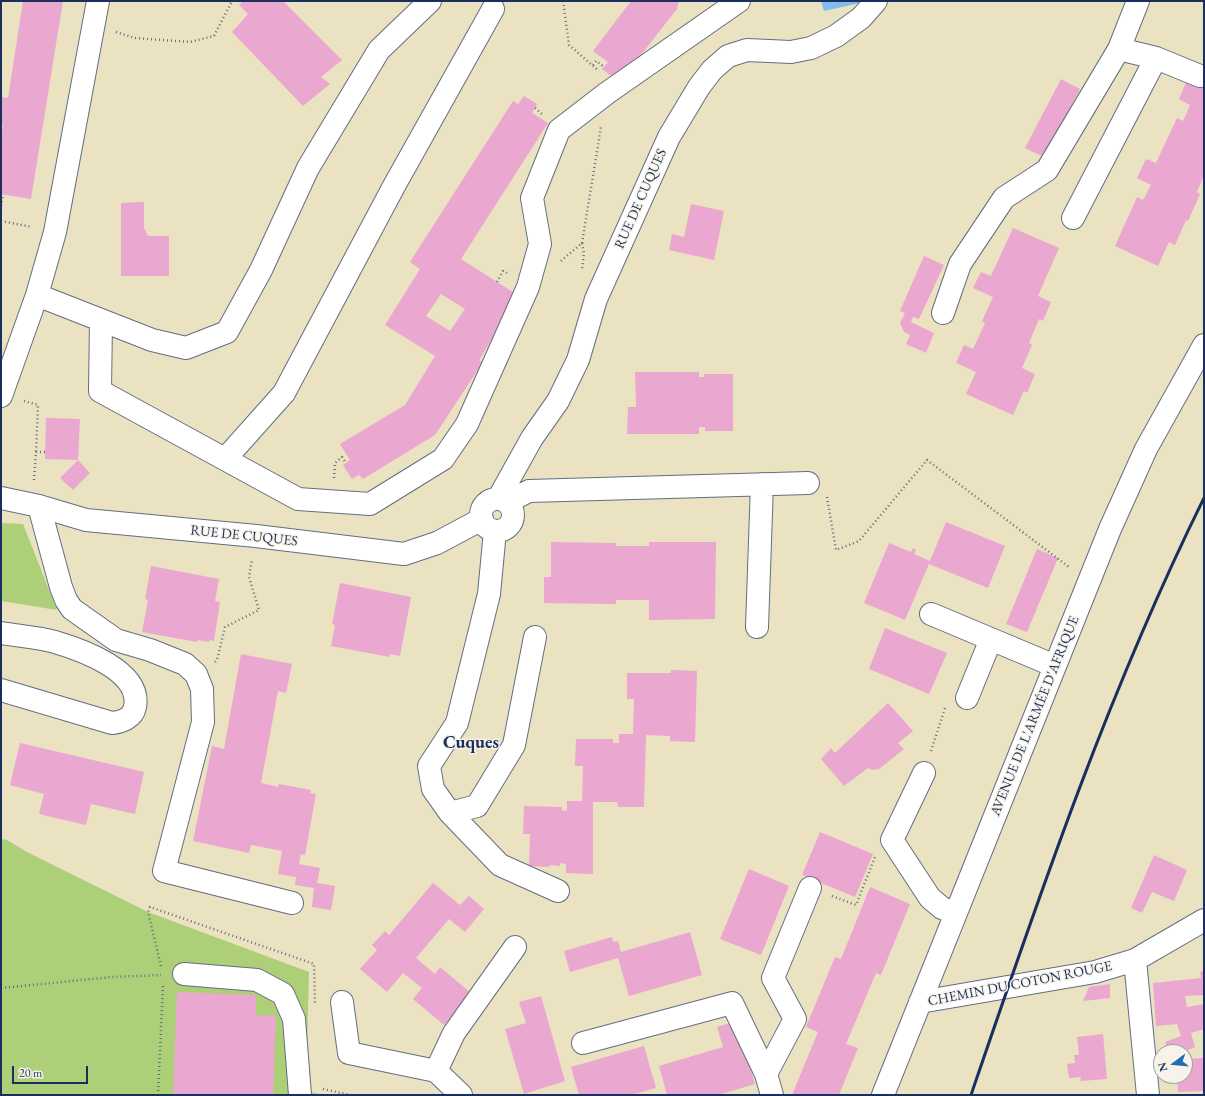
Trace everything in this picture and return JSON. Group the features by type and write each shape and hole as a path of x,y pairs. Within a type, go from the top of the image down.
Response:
{"street":[{"path":"1,394 37,295 55,232 98,1"},
{"path":"37,295 152,340 186,348 227,332 261,270 308,168 379,50 430,1"},
{"path":"102,321 100,391 226,458 298,499 370,504 443,459 467,424 528,287 540,244 532,198 559,130 607,92 739,1"},
{"name":"RUE DE CUQUES","path":"502,501 532,438 558,401 578,360 596,299 669,137 699,87 712,70 728,56 747,50 791,52 811,48 836,36 861,18 876,1"},
{"path":"943,313 960,264 1004,198 1047,170 1119,49 1138,1"},
{"path":"226,458 284,393 394,186 493,9"},
{"path":"1119,49 1156,58 1200,76"},
{"path":"1073,218 1156,58"},
{"name":"AVENUE DE L'ARMÉE D'AFRIQUE","path":"883,1095 1110,529 1146,449 1204,345"},
{"path":"558,891 500,865 450,813 433,789 429,766 457,723 489,594 489,525 482,512 486,503 502,501 529,491 808,483"},
{"path":"757,627 762,484"},
{"name":"RUE DE CUQUES","path":"1,498 35,505 86,520 256,536 404,554 489,525"},
{"path":"489,525 504,530 511,525 513,517 512,508 502,501"},
{"path":"35,505 61,587 72,610 116,640 150,650 184,664 196,674 202,689 204,722 164,871 292,903"},
{"path":"931,614 1055,666"},
{"path":"1,633 55,642 91,656 119,670 135,691 135,709 122,722 112,723 1,690"},
{"path":"450,813 477,806 514,745 535,637"},
{"path":"967,698 991,638"},
{"path":"924,773 892,840 930,898 942,908 955,913"},
{"path":"766,1074 795,1019 773,978 810,888"},
{"name":"CHEMIN DU COTON ROUGE","path":"920,1002 1095,972 1135,960 1204,920"},
{"path":"436,1072 454,1033 514,947"},
{"path":"1135,960 1148,1095"},
{"path":"173,974 257,980 283,994 294,1019 300,1095"},
{"path":"342,1002 349,1053 436,1072 461,1095"},
{"path":"583,1043 732,1002 766,1074 772,1095"}],"path":[{"path":"135,38 190,42 214,36 232,1"},
{"path":"563,1 569,45 593,65 608,81 582,243"},
{"path":"593,65 596,61 604,66"},
{"path":"1,206 3,194"},
{"path":"1,221 55,232"},
{"path":"1,394 38,405 35,505"},
{"path":"36,452 45,452"},
{"path":"826,494 836,550 859,541 927,460 1089,582"},
{"path":"218,660 225,627 259,610 249,577 256,536"},
{"path":"924,773 945,708 967,698"},
{"path":"810,888 856,905 874,858 892,840"},
{"path":"150,907 148,912 173,974 158,1095"},
{"path":"1,988 112,977 173,974"}],"green space":[{"path":"1,523 23,524 57,610 1,601"},
{"path":"1,839 7,840 27,852 148,912 309,972 306,1091 323,1095 1,1095"}],"water":[{"path":"821,1 860,1 860,3 824,11"}],"building":[{"path":"23,1 63,1 31,199 1,194 1,140 3,125 1,124 1,97 8,98"},
{"path":"243,1 283,1 342,60 321,77 330,84 303,106 232,32 248,14 239,5"},
{"path":"631,1 679,1 677,9 625,75 614,78 602,69 608,62 593,51"},
{"path":"1204,68 1204,175 1197,192 1200,194 1175,245 1169,242 1158,266 1115,246 1137,197 1143,200 1151,185 1137,178 1146,159 1156,163 1177,118 1183,121 1190,105 1179,99 1187,80"},
{"path":"1061,79 1080,89 1044,157 1025,148"},
{"path":"524,96 537,104 532,113 548,123 461,259 519,296 479,360 483,362 435,435 363,479 359,475 352,479 343,465 350,460 340,444 405,405 435,356 385,325 420,269 410,262 513,101 518,104","holes":["441,294 465,309 450,331 426,316"]},
{"path":"144,202 144,228 148,236 169,236 169,276 121,276 121,203"},
{"path":"691,204 724,211 714,260 669,250 672,234 684,237"},
{"path":"1013,228 1059,248 1038,296 1051,302 1043,321 1039,319 1029,343 1032,345 1022,368 1035,374 1027,393 1024,391 1013,415 966,394 976,372 956,363 964,345 973,349 985,323 982,321 993,297 973,288 981,272 991,276"},
{"path":"924,256 944,265 919,319 913,317 911,322 934,333 926,353 906,344 910,335 904,332 900,323 905,313 900,311"},
{"path":"635,372 699,372 699,377 704,377 704,374 733,374 733,431 705,431 705,427 699,427 699,434 627,434 628,407 636,407"},
{"path":"46,418 80,419 78,460 45,459"},
{"path":"78,460 90,473 73,490 60,478"},
{"path":"946,522 1005,546 988,588 929,564 905,620 864,603 889,543 911,552 913,548 916,550 914,554 930,561"},
{"path":"551,542 616,543 616,546 649,546 649,542 716,542 715,619 649,620 649,600 616,600 616,604 544,603 544,577 551,577"},
{"path":"1037,549 1058,558 1027,632 1006,624"},
{"path":"151,566 219,579 215,601 220,602 214,641 210,640 209,642 197,640 197,642 142,632 148,600 145,599"},
{"path":"340,583 411,597 400,656 390,654 390,657 331,646 335,625 332,624"},
{"path":"885,628 947,653 929,694 869,669"},
{"path":"241,654 292,664 286,693 278,691 261,783 278,787 279,784 311,790 310,793 316,794 305,855 301,854 299,864 320,868 317,883 335,886 331,910 312,907 314,888 295,885 296,877 278,874 282,851 251,845 249,853 193,841 212,746 224,749"},
{"path":"671,670 697,671 695,742 670,741 670,736 646,735 644,807 618,807 617,802 593,802 593,874 566,873 566,864 560,863 560,866 529,866 530,834 523,834 524,806 562,807 562,810 567,811 567,801 582,801 583,766 575,766 576,739 613,739 613,743 619,743 619,734 633,734 634,699 627,699 627,673 671,673"},
{"path":"888,703 913,731 898,743 904,749 879,769 872,770 868,768 844,786 821,759 831,748 835,753"},
{"path":"20,743 144,772 135,814 91,804 86,825 39,814 44,794 10,785"},
{"path":"820,832 873,854 855,897 802,875"},
{"path":"1154,855 1187,870 1174,901 1152,892 1142,913 1131,908"},
{"path":"749,869 789,886 761,955 720,939"},
{"path":"433,883 460,905 469,896 484,909 465,932 449,919 416,958 435,974 440,967 471,993 444,1025 413,999 422,988 403,973 387,992 360,969 377,950 372,945 385,931 389,935"},
{"path":"870,887 910,904 881,975 876,973 846,1044 858,1048 839,1095 792,1095 818,1032 806,1027 835,957 841,959"},
{"path":"690,932 702,975 629,996 618,958 570,972 564,951 612,937 613,942 618,941 621,952"},
{"path":"1204,971 1204,995 1185,996 1187,1007 1204,1004 1204,1029 1191,1033 1195,1047 1193,1048 1193,1044 1166,1044 1165,1042 1181,1036 1177,1024 1156,1026 1153,983 1201,978 1200,972"},
{"path":"1110,984 1110,998 1083,1001 1089,987"},
{"path":"177,992 256,995 256,1015 276,1016 273,1095 173,1095"},
{"path":"541,996 565,1081 524,1094 505,1029 526,1023 519,1002"},
{"path":"737,1021 755,1084 718,1095 667,1095 659,1066 723,1047 717,1027"},
{"path":"1103,1034 1107,1079 1080,1081 1081,1077 1069,1078 1067,1064 1075,1063 1074,1055 1079,1055 1077,1037"},
{"path":"644,1046 656,1088 631,1095 579,1095 571,1067"},
{"path":"1204,1058 1204,1091 1178,1092 1178,1084 1193,1084 1193,1059"}],"railway":[{"path":"971,1095 1050,868 1107,718 1137,644 1204,498"}],"district":[{"name":"Cuques","path":"471,743"}]}
